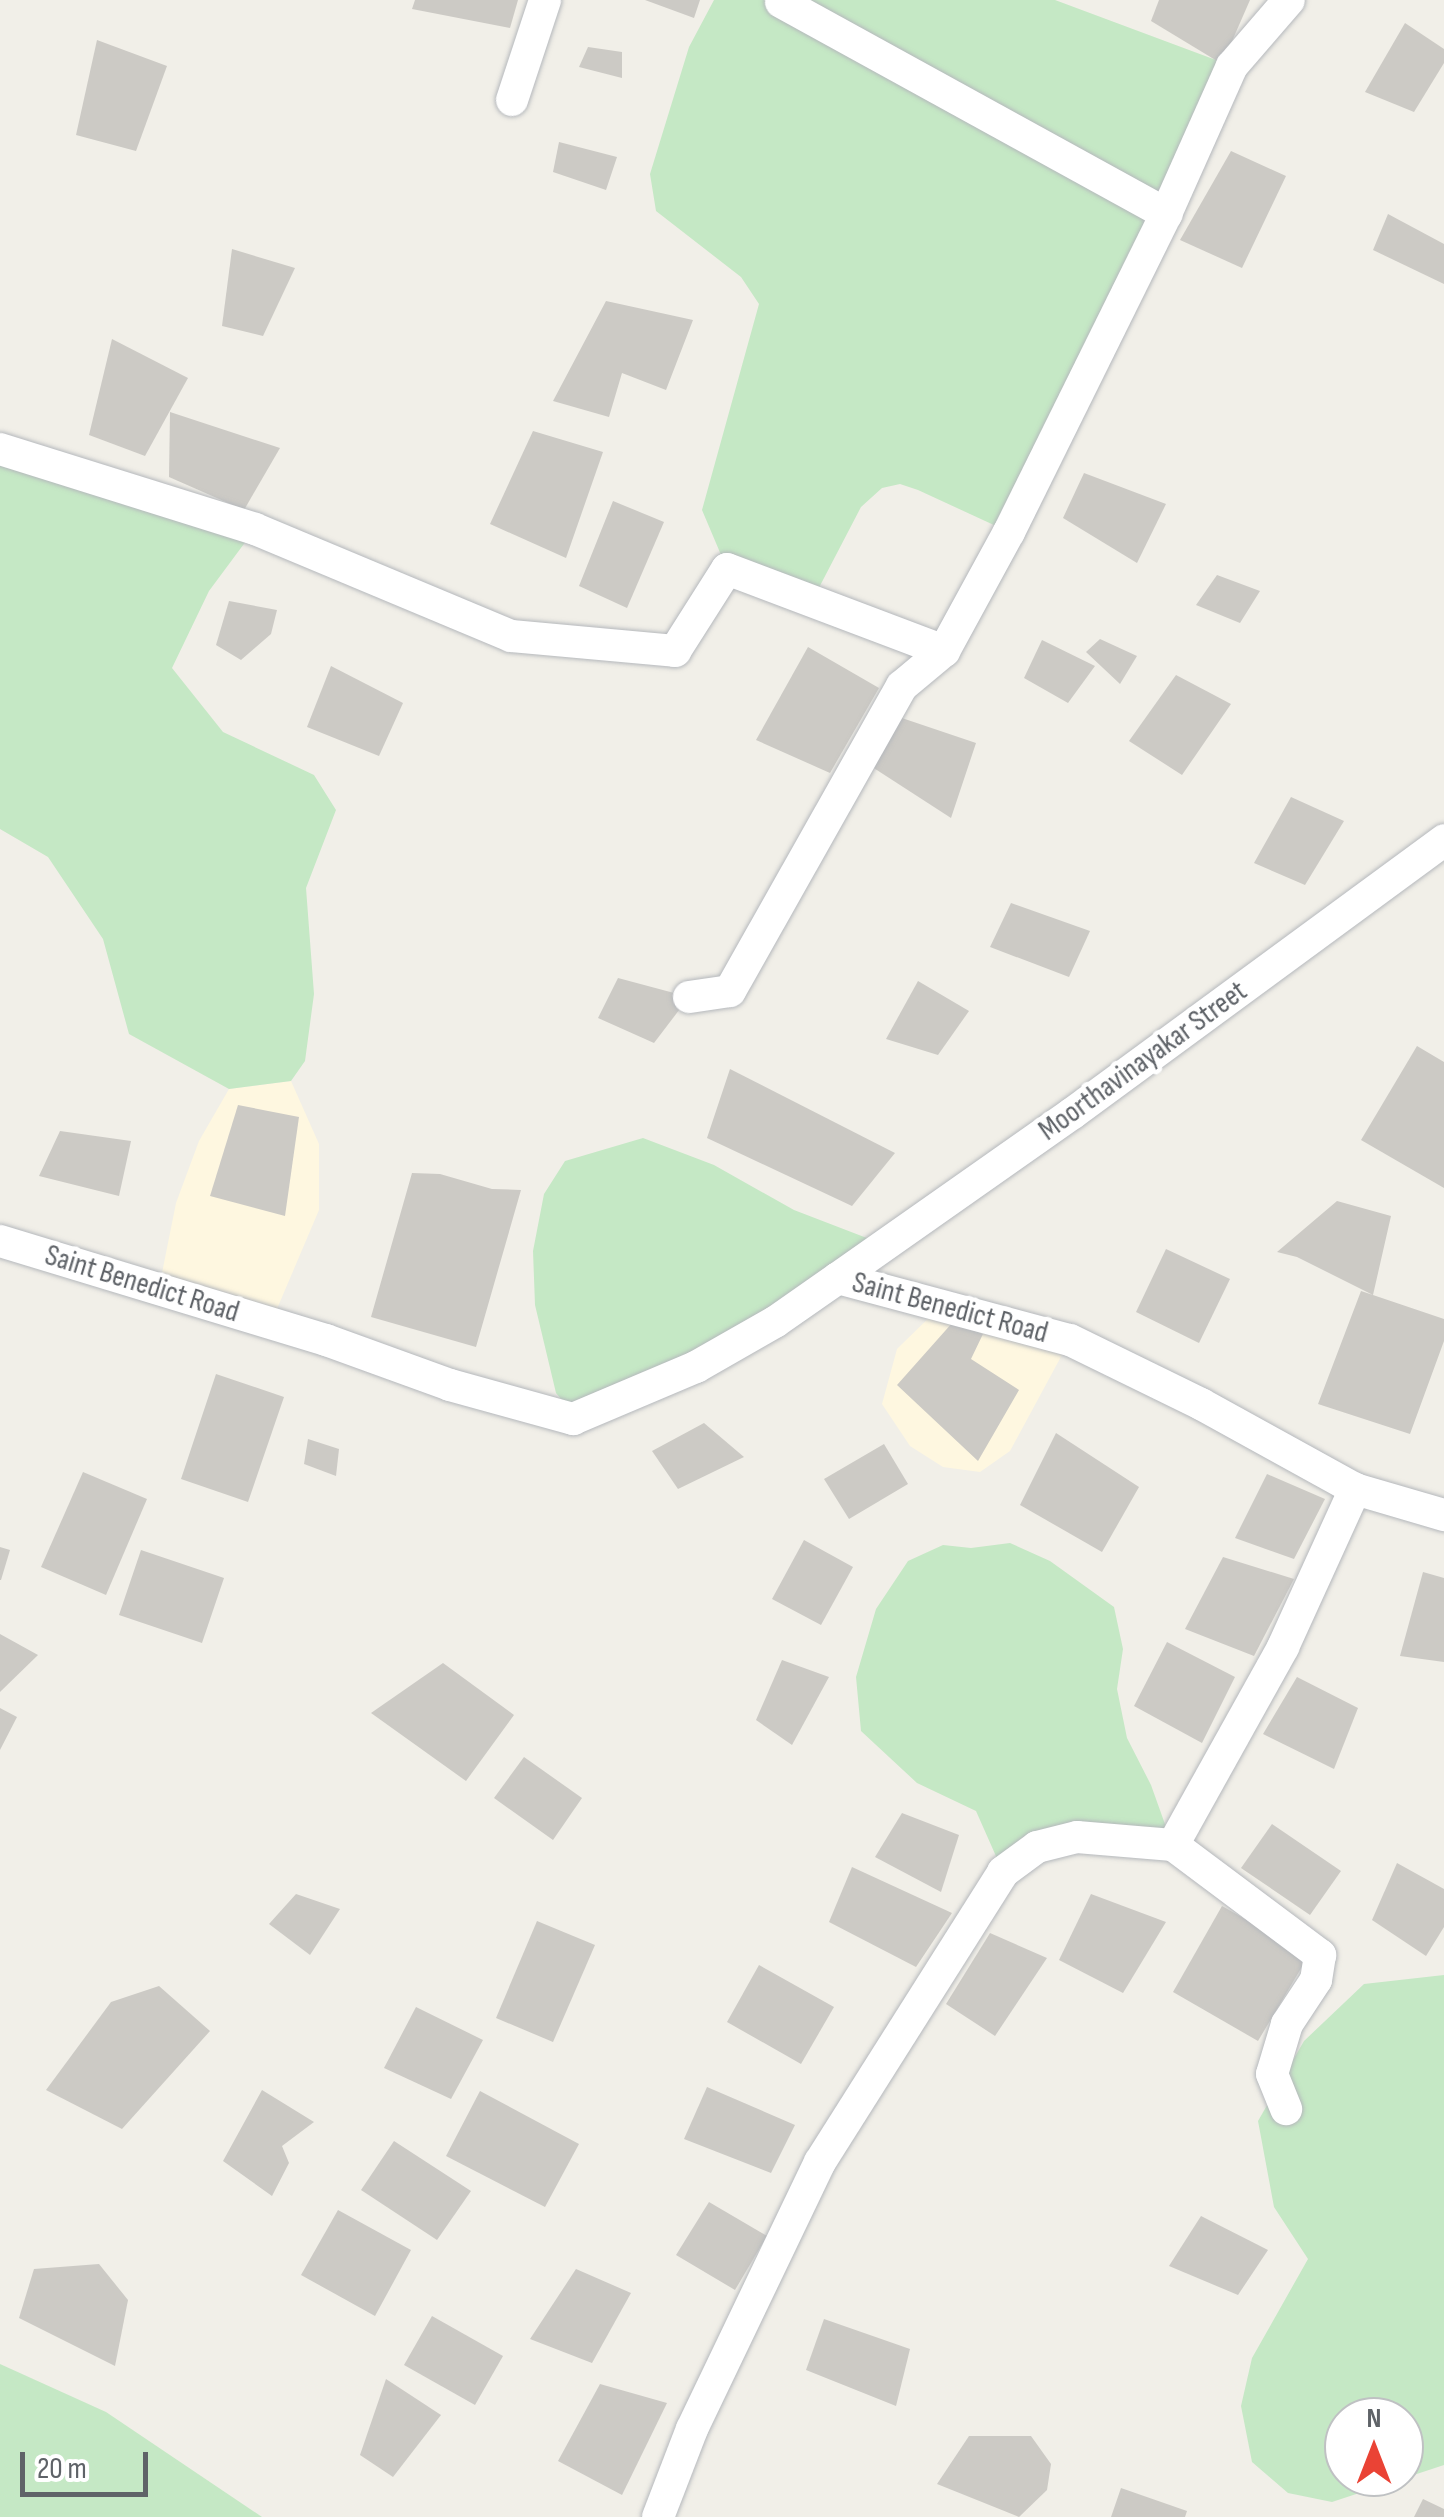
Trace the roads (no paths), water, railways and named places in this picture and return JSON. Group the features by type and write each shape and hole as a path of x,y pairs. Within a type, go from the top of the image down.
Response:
{"street":[{"path":"512,100 545,0"},
{"path":"688,997 730,991 902,686 944,651 1009,532 1166,214 1232,66 1290,0"},
{"path":"781,2 1166,214"},
{"path":"0,449 255,529 511,636 675,651 727,569 944,651"},
{"name":"Moorthavinayakar Street","path":"838,1278 1061,1122 1444,840"},
{"name":"Saint Benedict Road","path":"0,1242 326,1340 450,1386 573,1419 696,1367 775,1322 838,1278 1070,1340 1200,1404 1355,1488 1444,1515"},
{"path":"1174,1845 1284,1647 1355,1488"},
{"path":"658,2517 692,2428 820,2162 1004,1872 1037,1846 1077,1838 1174,1845 1320,1956 1316,1980 1287,2024 1272,2074 1286,2109"}]}
